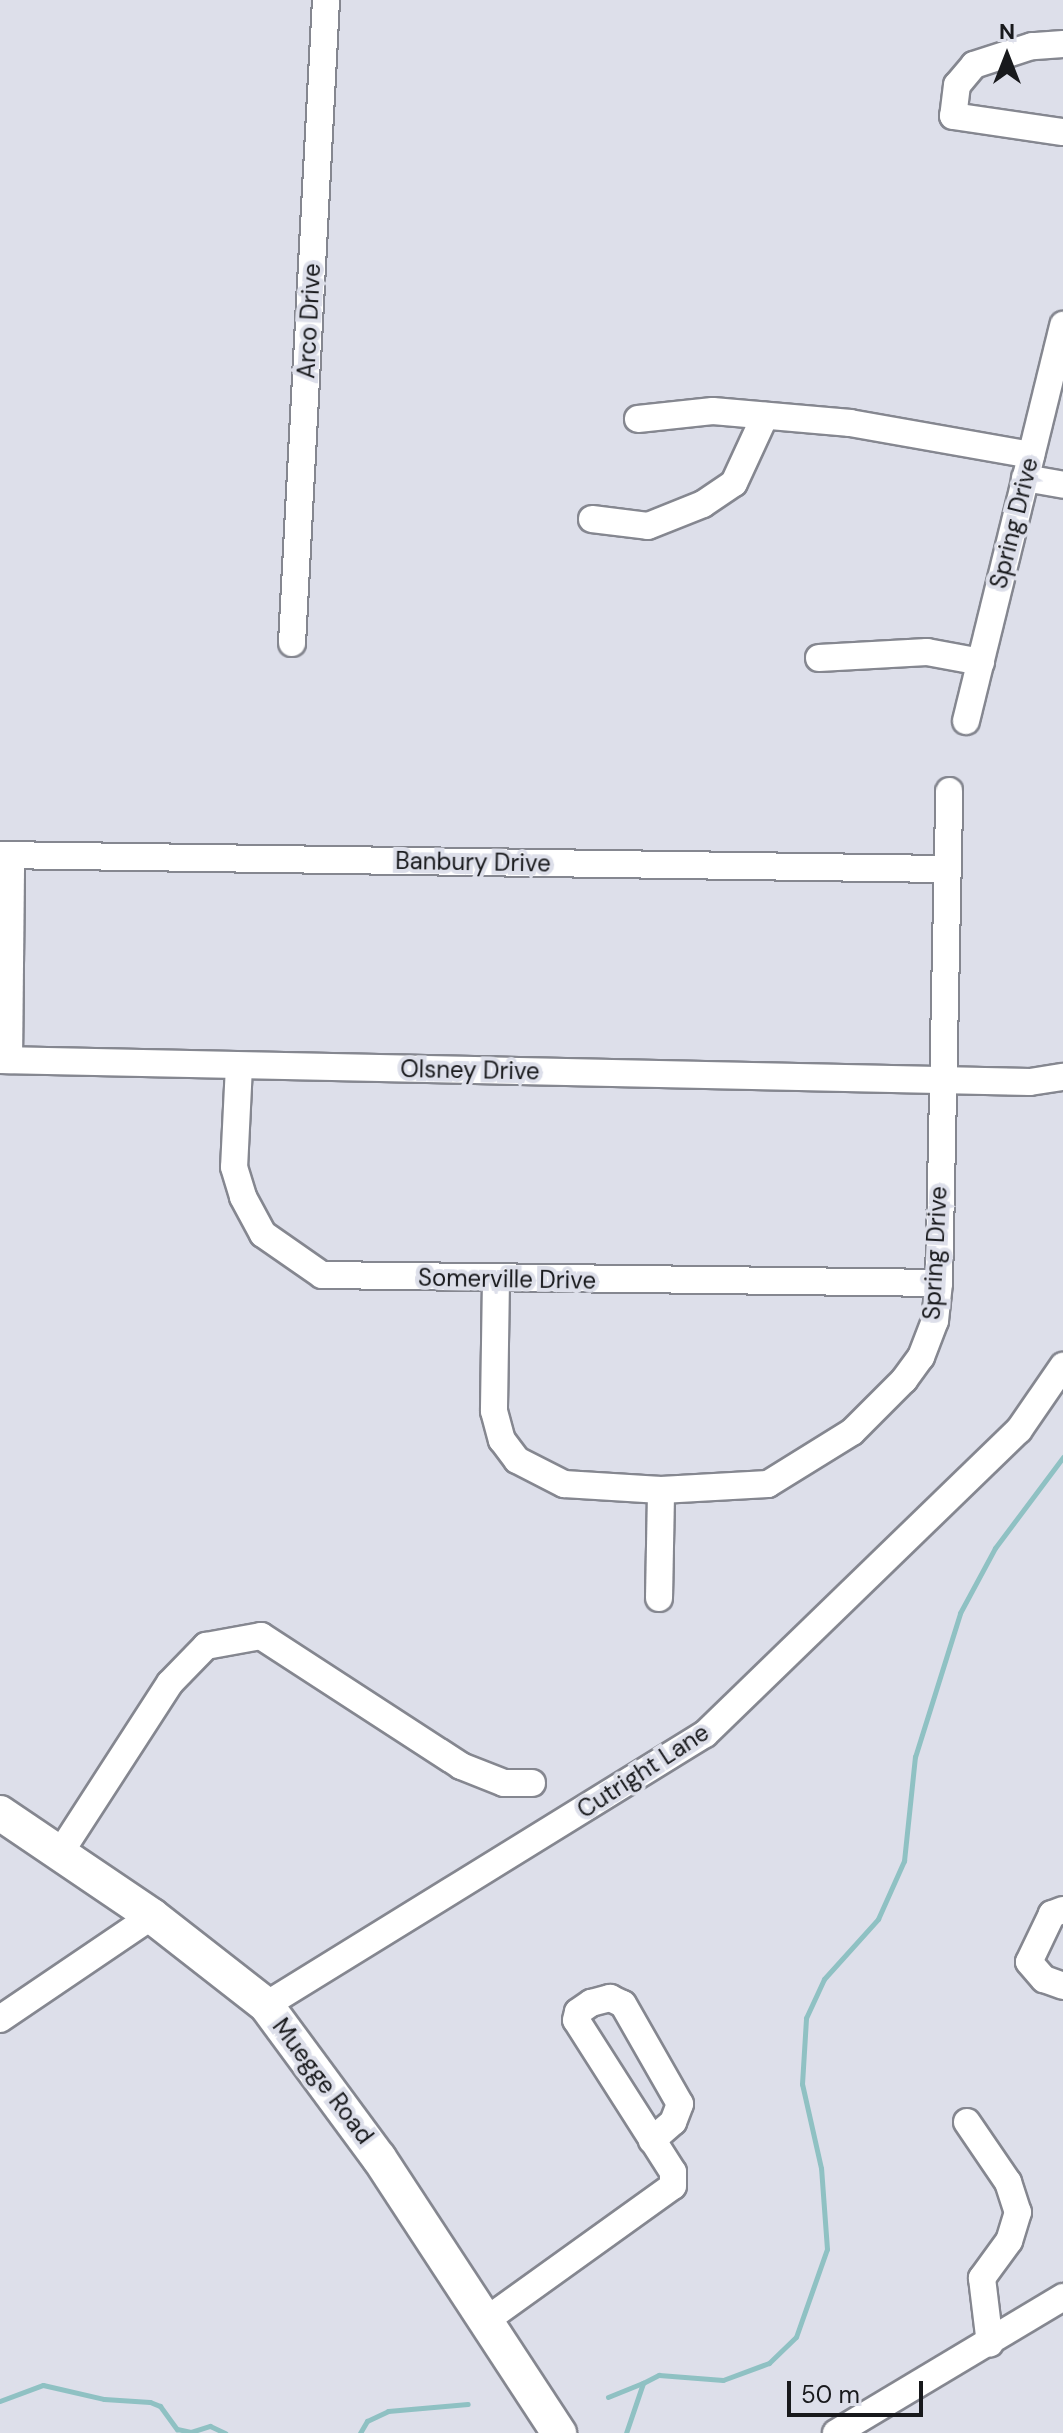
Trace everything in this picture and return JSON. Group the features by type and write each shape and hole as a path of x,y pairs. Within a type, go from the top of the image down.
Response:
{"main road":[{"name":"Muegge Road","path":"0,1813 152,1916 266,2005 379,2158 559,2433"}],"street":[{"name":"Arco Drive","path":"292,643 326,0"},
{"path":"1063,44 1024,48 974,65 957,85 953,116 1063,132"},
{"name":"Spring Drive","path":"966,721 1063,325"},
{"path":"638,419 713,411 850,423 1028,466 1063,485"},
{"path":"592,519 648,526 703,504 734,483 765,416"},
{"path":"819,658 927,652 981,662"},
{"name":"Spring Drive","path":"496,1280 494,1411 502,1440 517,1460 564,1484 661,1490 768,1484 852,1432 921,1357 935,1321 939,1283 949,791"},
{"path":"5,1060 6,855"},
{"name":"Banbury Drive","path":"6,855 947,869"},
{"name":"Olsney Drive","path":"5,1060 941,1080 1063,1077"},
{"name":"Somerville Drive","path":"239,1066 234,1167 250,1213 282,1251 322,1275 496,1280 939,1283"},
{"name":"Cutright Lane","path":"266,2005 705,1734 1019,1430 1063,1366"},
{"path":"659,1598 661,1490"},
{"path":"60,1853 170,1683 206,1646 261,1636 461,1766 504,1783 532,1783"},
{"path":"1063,1910 1052,1914 1029,1962 1044,1979 1063,1986"},
{"path":"0,2019 152,1916"},
{"path":"1063,1994 1063,2007"},
{"path":"485,2321 668,2195 673,2172 652,2140 576,2020 578,2012 591,2003 610,1998 623,2004 680,2104 673,2122 652,2140"},
{"path":"967,2122 1008,2182 1018,2212 1009,2241 982,2278 990,2344"},
{"path":"836,2433 990,2344 1063,2297"}],"waterway":[{"path":"626,2433 643,2383 659,2375 723,2380 769,2363 796,2337 827,2249 821,2168 802,2084 806,2018 824,1979 878,1919 904,1861 915,1757 960,1613 995,1548 1063,1457"},
{"path":"608,2397 643,2383"},
{"path":"0,2401 43,2385 104,2399 150,2402 160,2406 177,2429 191,2432 210,2426 225,2433"},
{"path":"360,2433 367,2421 388,2411 468,2404"}]}
